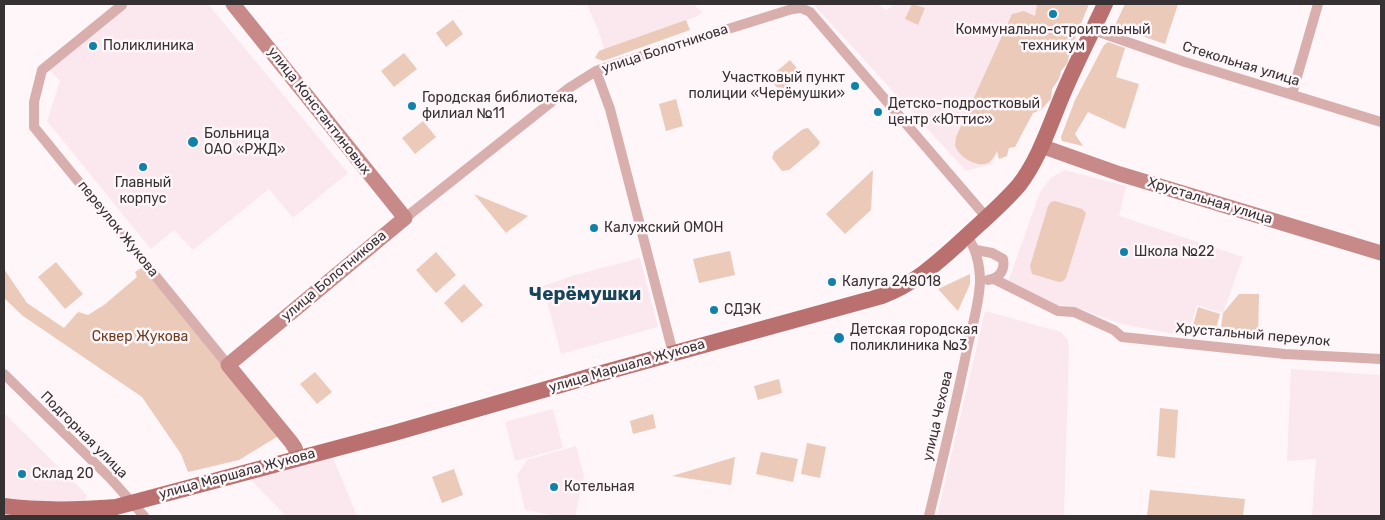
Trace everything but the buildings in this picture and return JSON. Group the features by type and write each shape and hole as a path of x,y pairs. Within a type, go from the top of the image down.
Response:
{"main road":[{"name":"улица Маршала Жукова","path":"4,506 77,510 116,507 403,430 895,291 908,285 942,258 987,218 1019,184 1041,146 1105,4"}],"street":[{"name":"улица Константиновых","path":"233,4 405,218"},
{"path":"1292,94 1318,4"},
{"name":"переулок Жукова","path":"122,5 42,70 34,102 34,127 291,442 298,458"},
{"name":"улица Болотникова","path":"228,365 405,218 569,88 596,71 792,9 801,8 810,12 987,218"},
{"name":"Стекольная улица","path":"1093,30 1185,62 1381,122"},
{"path":"596,71 610,109 673,353"},
{"name":"Хрустальная улица","path":"1041,146 1120,174 1381,253"},
{"name":"улица Чехова","path":"929,516 964,367 978,296 980,280 976,250 967,236"},
{"path":"976,250 992,253 1003,259 1004,266 1000,275 994,279 980,280"},
{"name":"Хрустальный переулок","path":"994,279 1058,311 1074,312 1114,330 1122,337 1285,354 1381,359"},
{"name":"Подгорная улица","path":"4,374 110,478 144,516"}],"shaded area":[{"name":"Больница ОАО «РЖД»","path":"119,4 208,4 348,173 293,218 269,189 193,250 174,230 151,249 47,121 60,81 45,65"},
{"path":"581,4 693,4 702,12 698,16 604,49 598,29 587,5 583,6"},
{"path":"815,4 876,4 887,10 895,4 1073,4 992,164 966,171"},
{"name":"Школа №22","path":"1065,170 1126,186 1119,216 1243,257 1223,313 1197,305 1189,331 1180,335 1122,324 1083,310 1062,305 1055,306 1008,282 1040,192 1051,178"},
{"path":"640,258 658,327 561,354 543,286 575,275"},
{"path":"985,311 1061,332 1068,340 1064,516 937,516"},
{"path":"1291,369 1381,375 1381,516 1312,516 1316,459 1287,461"},
{"path":"553,409 563,448 515,461 505,422"},
{"path":"4,413 87,495 85,503 22,500 4,497"},
{"path":"576,446 584,476 575,516 557,516 525,510 517,475 527,460"},
{"path":"332,455 357,516 286,516 248,477"}],"green space":[{"path":"912,4 925,8 918,25 905,19"},
{"path":"1037,4 1089,4 1071,48 1067,64 1061,71 1059,79 1052,89 1051,99 1041,110 1033,113 1015,147 1009,148 1007,156 999,159 997,151 988,163 974,163 960,154 955,145 956,137 1012,14 1024,11 1035,16"},
{"path":"1125,4 1178,4 1165,44 1116,27"},
{"path":"453,20 463,34 446,47 436,33"},
{"path":"686,20 690,30 603,61 595,58 599,51"},
{"path":"1108,42 1125,48 1116,77 1139,84 1125,129 1088,112 1075,134 1083,146 1062,141 1061,137 1075,100 1104,45"},
{"path":"404,53 417,69 394,87 381,71"},
{"path":"790,60 801,73 780,91 769,78"},
{"path":"676,99 683,126 666,131 659,104"},
{"path":"423,121 436,137 415,154 402,138"},
{"path":"808,128 820,142 818,146 789,170 782,171 772,158 774,152 803,129"},
{"path":"873,170 871,210 845,234 826,214"},
{"path":"474,194 528,216 506,233"},
{"path":"1055,201 1082,209 1086,213 1066,278 1059,282 1032,274 1030,266 1048,206 1051,202"},
{"path":"730,251 735,275 699,283 693,259"},
{"path":"436,252 456,275 436,293 416,270"},
{"path":"56,262 83,294 65,309 38,277"},
{"name":"Сквер Жукова","path":"143,267 280,435 239,460 188,472 181,454 142,397 23,316 4,298 4,269 27,303 64,328 78,312 88,315 104,305 137,277 135,272"},
{"path":"970,274 970,284 958,311 938,289"},
{"path":"464,284 483,305 462,323 444,303"},
{"path":"1239,294 1259,294 1258,338 1220,335 1223,313"},
{"path":"1198,307 1220,314 1214,335 1191,333"},
{"path":"315,372 332,392 317,404 300,384"},
{"path":"779,379 782,393 758,400 754,386"},
{"path":"1160,408 1178,410 1175,458 1157,456"},
{"path":"653,414 656,428 633,434 630,421"},
{"path":"807,443 826,447 820,478 801,474"},
{"path":"761,452 798,459 793,482 756,474"},
{"path":"735,457 731,485 672,476"},
{"path":"454,469 463,495 442,503 432,477"},
{"path":"1150,490 1245,499 1243,516 1147,516"}],"place":[{"name":"Коммунально-строительный техникум","path":"1053,14"},
{"name":"Поликлиника","path":"93,46"},
{"name":"Участковый пункт полиции «Черёмушки»","path":"855,86"},
{"name":"Городская библиотека, филиал №11","path":"412,106"},
{"name":"Детско-подростковый центр «Юттис»","path":"878,112"},
{"name":"Больница ОАО «РЖД»","path":"193,142"},
{"name":"Главный корпус","path":"143,167"},
{"name":"Калужский ОМОН","path":"594,228"},
{"name":"Школа №22","path":"1124,252"},
{"name":"Калуга 248018","path":"832,282"},
{"name":"СДЭК","path":"714,310"},
{"name":"Детская городская поликлиника №3","path":"839,338"},
{"name":"Склад 20","path":"22,474"},
{"name":"Котельная","path":"554,487"}],"district":[{"name":"Черёмушки","path":"585,295"}]}
